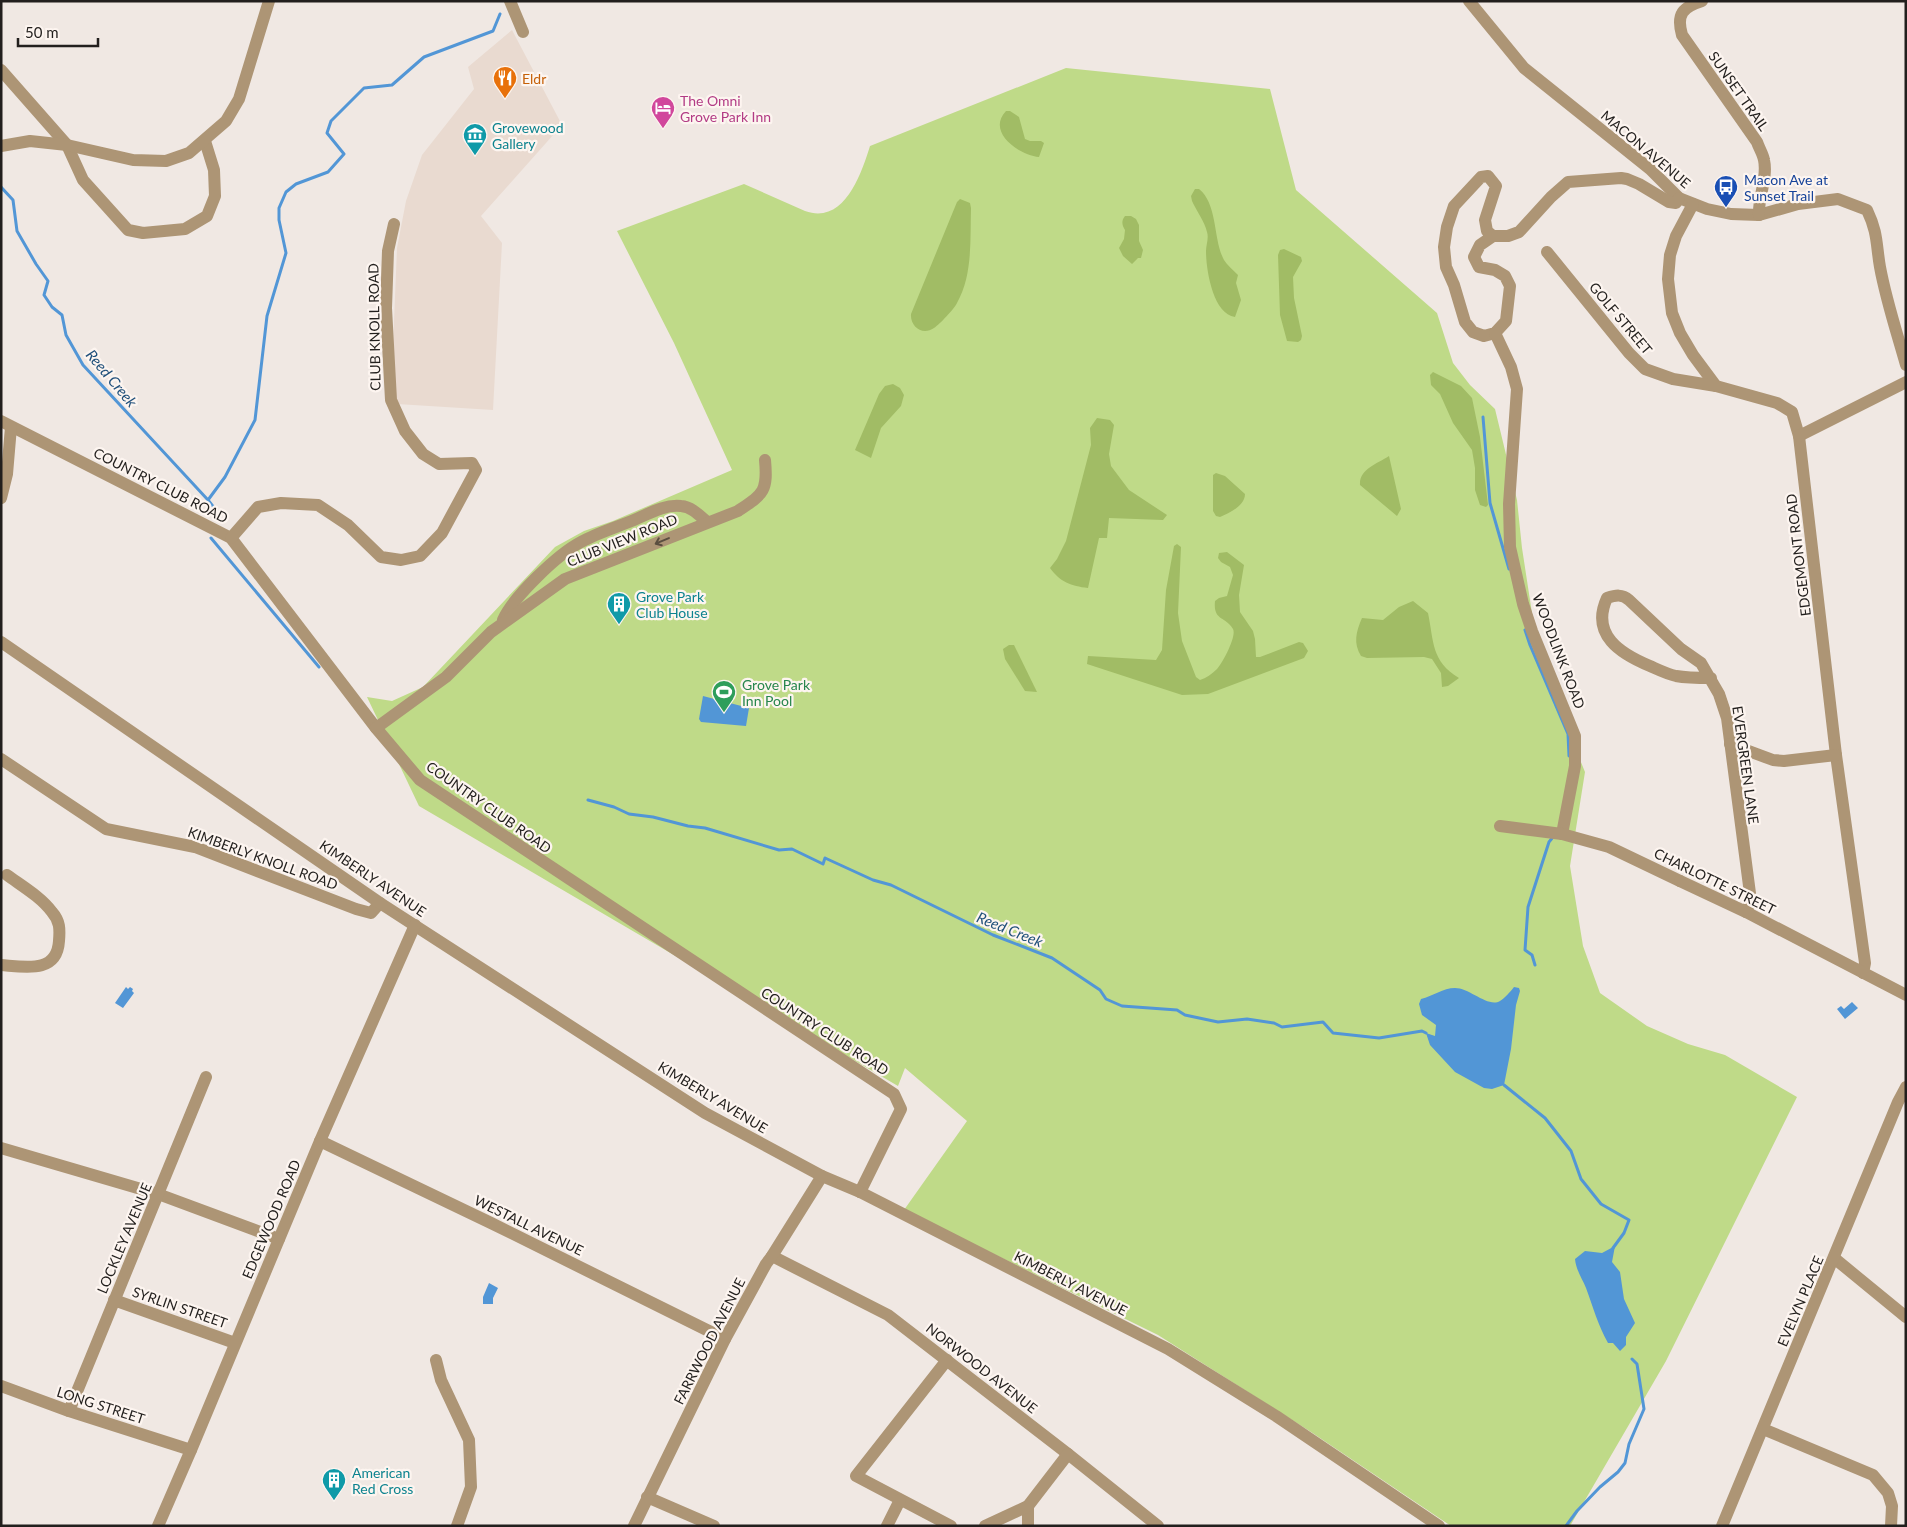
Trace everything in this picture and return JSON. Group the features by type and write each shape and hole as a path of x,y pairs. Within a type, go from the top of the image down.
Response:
{"street":[{"path":"1,146 30,141 68,145 133,160 166,161 189,153 226,121 239,99 269,1"},
{"path":"510,1 523,32"},
{"name":"MACON AVENUE","path":"1469,1 1524,68 1650,169 1679,198 1693,204 1731,214 1759,215 1798,204 1838,199 1867,210 1878,239 1880,267 1906,365"},
{"name":"SUNSET TRAIL","path":"1702,1 1689,5 1681,14 1679,25 1682,35 1757,142 1765,168 1765,176 1758,203 1759,215"},
{"path":"1,70 68,145 83,180 128,230 143,233 185,229 207,216 215,196 214,170 205,141"},
{"path":"1494,236 1488,231 1485,220 1496,186 1488,176 1481,177 1454,206 1447,227 1444,247 1446,267 1454,285 1465,322 1473,332 1484,336 1495,333 1506,321 1510,286 1505,276 1495,270 1479,267 1474,257 1480,245 1494,236 1508,236 1519,232 1551,197 1568,182 1621,178 1639,184 1669,202 1676,203 1679,198"},
{"path":"1693,204 1676,236 1670,255 1668,280 1672,313 1692,355 1716,386"},
{"name":"CLUB KNOLL ROAD","path":"230,538 258,508 281,503 318,505 348,524 381,557 401,560 420,556 442,533 469,485 476,470 472,463 439,464 423,454 405,432 391,400 386,308 388,251 394,224"},
{"name":"GOLF STREET","path":"1547,252 1629,353 1645,369 1673,379 1716,386"},
{"name":"WOODLINK ROAD","path":"1495,333 1511,367 1517,389 1509,504 1510,547 1523,604 1532,631 1574,736 1575,766 1562,834"},
{"path":"1799,436 1906,382"},
{"name":"EDGEMONT ROAD","path":"1716,386 1777,403 1792,412 1799,436 1836,755 1865,963 1863,973"},
{"path":"1,498 7,474 6,424"},
{"name":"COUNTRY CLUB ROAD","path":"6,424 230,538 376,728 420,780 894,1094 901,1109 860,1192"},
{"name":"CLUB VIEW ROAD","path":"376,728 446,677 491,632 565,579 738,511 757,498 764,489 765,460"},
{"name":"CLUB VIEW ROAD","path":"501,625 506,613 531,584 553,563 580,542 654,511 674,506 683,506 694,511 707,522"},
{"name":"EVERGREEN LANE","path":"1711,678 1674,676 1624,654 1608,639 1605,631 1603,608 1608,598 1623,595 1681,650 1701,663 1711,678 1719,694 1727,718 1751,902 1746,912"},
{"name":"KIMBERLY AVENUE","path":"1,642 380,903 705,1113 822,1176 860,1192 1168,1349 1276,1416 1439,1526"},
{"path":"1730,744 1773,760 1784,761 1836,755"},
{"name":"KIMBERLY KNOLL ROAD","path":"1,758 106,829 196,847 356,909 371,913 380,903"},
{"name":"CHARLOTTE STREET","path":"1500,826 1562,834 1609,847 1746,912 1906,996"},
{"path":"1,965 30,968 42,966 53,960 59,945 60,926 53,912 43,902 7,875"},
{"name":"EDGEWOOD ROAD","path":"158,1526 320,1141 415,925"},
{"name":"LOCKLEY AVENUE","path":"69,1411 206,1077"},
{"name":"EVELYN PLACE","path":"1722,1526 1898,1102 1906,1088"},
{"name":"WESTALL AVENUE","path":"320,1141 725,1339"},
{"path":"1,1148 158,1194 279,1239"},
{"name":"FARRWOOD AVENUE","path":"634,1526 725,1339 766,1264 822,1176"},
{"name":"NORWOOD AVENUE","path":"772,1256 888,1315 1158,1526"},
{"path":"1834,1258 1906,1317"},
{"name":"SYRLIN STREET","path":"114,1300 235,1343"},
{"path":"436,1360 441,1380 469,1440 471,1487 458,1526"},
{"path":"947,1360 856,1476 951,1526"},
{"name":"LONG STREET","path":"1,1386 69,1411 191,1450"},
{"path":"1763,1429 1874,1475 1888,1492 1892,1506 1891,1526"},
{"path":"985,1526 1028,1506 1068,1454"},
{"path":"647,1497 714,1526"},
{"path":"887,1526 900,1500"},
{"path":"1028,1506 1028,1526"}],"shaded area":[{"path":"512,30 562,125 481,216 502,243 493,410 397,404 392,371 397,248 406,201 422,155 474,89 468,67"}],"green space":[{"path":"1066,68 1270,89 1296,190 1437,313 1453,363 1470,385 1495,409 1517,500 1522,548 1539,659 1585,772 1570,866 1583,946 1600,993 1647,1026 1688,1044 1725,1055 1797,1097 1666,1361 1570,1526 1451,1526 1311,1432 1158,1335 904,1210 967,1121 905,1068 898,1086 419,806 367,697 392,701 423,687 555,547 584,531 613,521 732,470 674,343 617,231 744,184 805,211 819,213 830,211 849,195 862,170 870,146"},
{"path":"1006,111 1010,111 1019,117 1025,139 1044,143 1039,157 1014,147 1002,134 1000,127 1001,119"},
{"path":"1195,189 1199,189 1209,204 1218,243 1225,262 1238,275 1236,283 1241,300 1235,317 1227,314 1221,308 1212,290 1206,259 1208,234 1192,201 1191,196"},
{"path":"960,199 970,203 971,208 970,257 966,281 957,303 947,316 934,328 925,331 921,330 912,322 911,314 957,202"},
{"path":"1125,216 1131,216 1136,219 1139,225 1139,241 1143,250 1141,258 1138,258 1132,264 1123,256 1119,248 1124,239 1125,230 1122,223"},
{"path":"1284,249 1301,257 1302,261 1293,277 1294,298 1302,336 1298,342 1287,341 1280,315 1278,255 1280,250"},
{"path":"1433,372 1461,386 1472,398 1480,437 1488,505 1486,507 1480,505 1475,490 1475,468 1472,450 1453,423 1440,394 1431,385 1430,375"},
{"path":"893,384 900,388 904,395 901,406 881,428 871,458 855,450 879,394 885,386"},
{"path":"1097,418 1110,420 1114,425 1109,454 1111,466 1129,490 1167,515 1163,520 1109,518 1107,538 1099,538 1088,588 1066,583 1050,568 1066,541 1091,445 1090,428"},
{"path":"1389,456 1401,509 1397,516 1360,485 1360,479 1366,471"},
{"path":"1216,473 1225,476 1245,494 1239,505 1220,517 1216,516 1213,511 1213,475"},
{"path":"1177,544 1181,547 1178,613 1182,641 1196,677 1200,680 1209,676 1217,669 1225,656 1234,633 1230,625 1218,615 1215,607 1215,601 1227,596 1233,575 1230,567 1218,558 1219,553 1227,552 1244,565 1239,595 1240,612 1253,631 1256,657 1299,642 1303,643 1308,651 1304,658 1208,694 1182,695 1087,664 1088,656 1156,660 1162,650 1166,590 1174,546"},
{"path":"1413,601 1428,613 1438,658 1450,672 1459,678 1448,686 1442,687 1441,673 1432,659 1424,657 1367,658 1361,656 1358,651 1356,637 1362,618 1383,620 1399,607"},
{"path":"1009,645 1014,645 1037,692 1025,691 1005,659 1003,649"}],"water":[{"name":"Grove Park Inn Pool","path":"703,696 749,708 746,726 701,722 699,719"},
{"path":"126,987 133,989 134,993 123,1008 115,1003"},
{"path":"1514,987 1519,988 1520,991 1516,1005 1511,1049 1504,1085 1492,1089 1484,1088 1455,1072 1430,1045 1426,1033 1435,1036 1436,1025 1422,1015 1419,1004 1421,999 1446,989 1455,988 1467,991 1484,1000 1495,1002 1504,998"},
{"path":"1852,1002 1858,1008 1845,1019 1837,1009 1841,1006 1844,1009"},
{"path":"1615,1246 1612,1262 1620,1272 1624,1299 1635,1323 1626,1337 1626,1345 1620,1351 1613,1343 1608,1343 1604,1336 1575,1259 1585,1251 1602,1253"},
{"path":"489,1283 498,1288 493,1298 493,1304 483,1304 483,1297"}],"waterway":[{"path":"208,500 225,477 255,420 267,316 286,253 279,220 279,208 286,192 296,184 328,172 344,154 327,133 331,121 364,88 392,85 424,57 493,31 500,14"},
{"name":"Reed Creek","path":"1,187 13,200 17,231 48,281 44,295 52,307 62,315 66,335 83,365 219,514"},
{"path":"1483,417 1490,503 1509,569"},
{"name":"Reed Creek","path":"211,538 319,667"},
{"path":"1525,630 1568,734 1569,756"},
{"name":"Reed Creek","path":"588,800 614,807 629,814 705,828 779,850 792,849 823,864 825,858 873,880 891,885 993,935 1052,958 1100,990 1106,999 1122,1006 1177,1010 1185,1015 1218,1022 1247,1019 1274,1023 1282,1027 1323,1022 1333,1033 1379,1038 1422,1031 1426,1033"},
{"path":"1535,965 1532,955 1525,950 1528,907 1549,842 1553,837"},
{"name":"Reed Creek","path":"1504,1085 1545,1118 1571,1151 1581,1179 1601,1204 1629,1220 1624,1233 1613,1248"},
{"name":"Reed Creek","path":"1566,1526 1577,1511 1625,1463 1629,1444 1644,1409 1637,1364 1632,1359"}],"place":[{"name":"Eldr","path":"505,99"},
{"name":"The Omni Grove Park Inn","path":"663,129"},
{"name":"Grovewood Gallery","path":"475,156"},
{"name":"Macon Ave at Sunset Trail","path":"1726,208"},
{"name":"Grove Park Club House","path":"619,625"},
{"name":"Grove Park Inn Pool","path":"724,713"},
{"name":"American Red Cross","path":"334,1501"}]}
